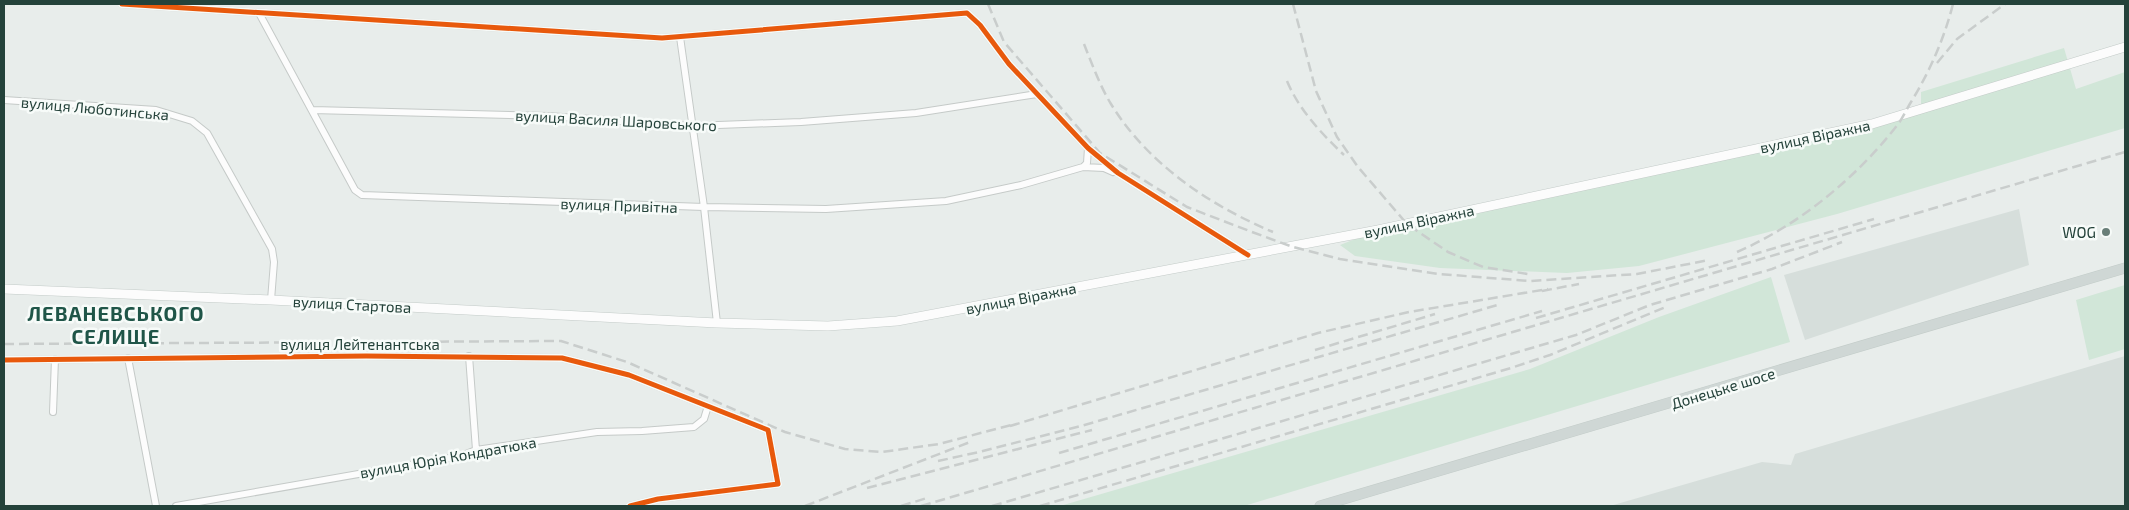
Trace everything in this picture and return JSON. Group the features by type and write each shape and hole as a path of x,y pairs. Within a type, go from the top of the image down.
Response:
{"main road":[{"name":"вулиця Віражна","path":"700,322 828,326 897,321 1248,255 1397,226 1872,124 2125,47"},
{"name":"Донецьке шосе","path":"1320,506 2125,268"},
{"name":"вулиця Стартова","path":"4,290 271,300 700,322"}],"street":[{"path":"122,4 662,38 964,13 969,14 980,24 1009,64 1088,148 1118,174"},
{"name":"вулиця Привітна","path":"260,13 355,190 362,195 704,207 826,209 946,201 1021,185 1083,167"},
{"path":"680,37 704,207 717,323"},
{"name":"вулиця Василя Шаровського","path":"312,110 548,116 692,126 801,122 916,113 1037,94"},
{"name":"вулиця Люботинська","path":"4,100 156,110 181,116 200,126 207,133 272,250 274,262 271,300"},
{"path":"1088,148 1086,163 1083,167 1104,168 1118,174 1248,255"},
{"path":"468,356 476,450"},
{"name":"вулиця Лейтенантська","path":"4,360 468,356 562,358 629,375 768,430 778,484 658,499 630,506"},
{"path":"128,358 156,506"},
{"path":"53,412 55,359"},
{"name":"вулиця Юрія Кондратюка","path":"176,506 461,456 476,450 597,432 642,432 694,427 704,419 708,406"}],"shaded area":[{"path":"2019,209 2029,265 1805,340 1784,275"},
{"path":"2125,356 2125,506 1610,506 1762,462 1791,465 1795,454"}],"green space":[{"path":"2064,48 2076,89 2125,72 2125,128 1837,214 1639,266 1567,273 1440,268 1355,256 1340,245 1378,230 1921,109 1921,92"},
{"path":"1771,277 1790,342 1244,506 1060,506 1530,369 1659,317"},
{"path":"2125,285 2125,349 2089,360 2076,300"}],"railway":[{"path":"988,4 1004,42 1100,153 1187,207 1293,247 1340,259 1439,274 1530,281 1637,274 1709,260"},
{"path":"1293,4 1316,91 1337,137 1358,167 1407,224 1448,252 1483,267 1528,274"},
{"path":"1737,252 1803,215 1843,183 1879,147 1900,122 1924,79 1941,42 1953,4"},
{"path":"1937,63 1957,39 2005,4"},
{"path":"1084,44 1111,104 1143,146 1162,164 1203,195 1226,209 1273,232"},
{"path":"1287,81 1305,112 1319,130 1344,155"},
{"path":"921,506 2125,152"},
{"path":"1536,318 1874,219"},
{"path":"992,506 1576,335 1650,305 1772,269 1842,242"},
{"path":"1542,291 1579,284"},
{"path":"1010,426 1318,333 1409,312 1548,289"},
{"path":"938,461 1081,426 1501,304"},
{"path":"1040,506 1511,368 1550,355 1668,306"},
{"path":"1059,453 1542,311"},
{"path":"1315,350 1435,314"},
{"path":"4,344 561,341 627,362 785,432 845,449 882,452 939,444 1015,424"},
{"path":"867,488 1092,430"},
{"path":"805,506 970,442"},
{"path":"901,506 927,498"}],"cycle path":[{"path":"122,4 662,38 967,13 980,25 1009,64 1088,148 1118,173 1248,255"},
{"path":"4,360 366,356 562,358 629,375 768,430 778,484 658,499 630,506"}],"place":[{"name":"WOG","path":"2106,232"}],"district":[{"name":"ЛЕВАНЕВСЬКОГО СЕЛИЩЕ","path":"116,324"}]}
